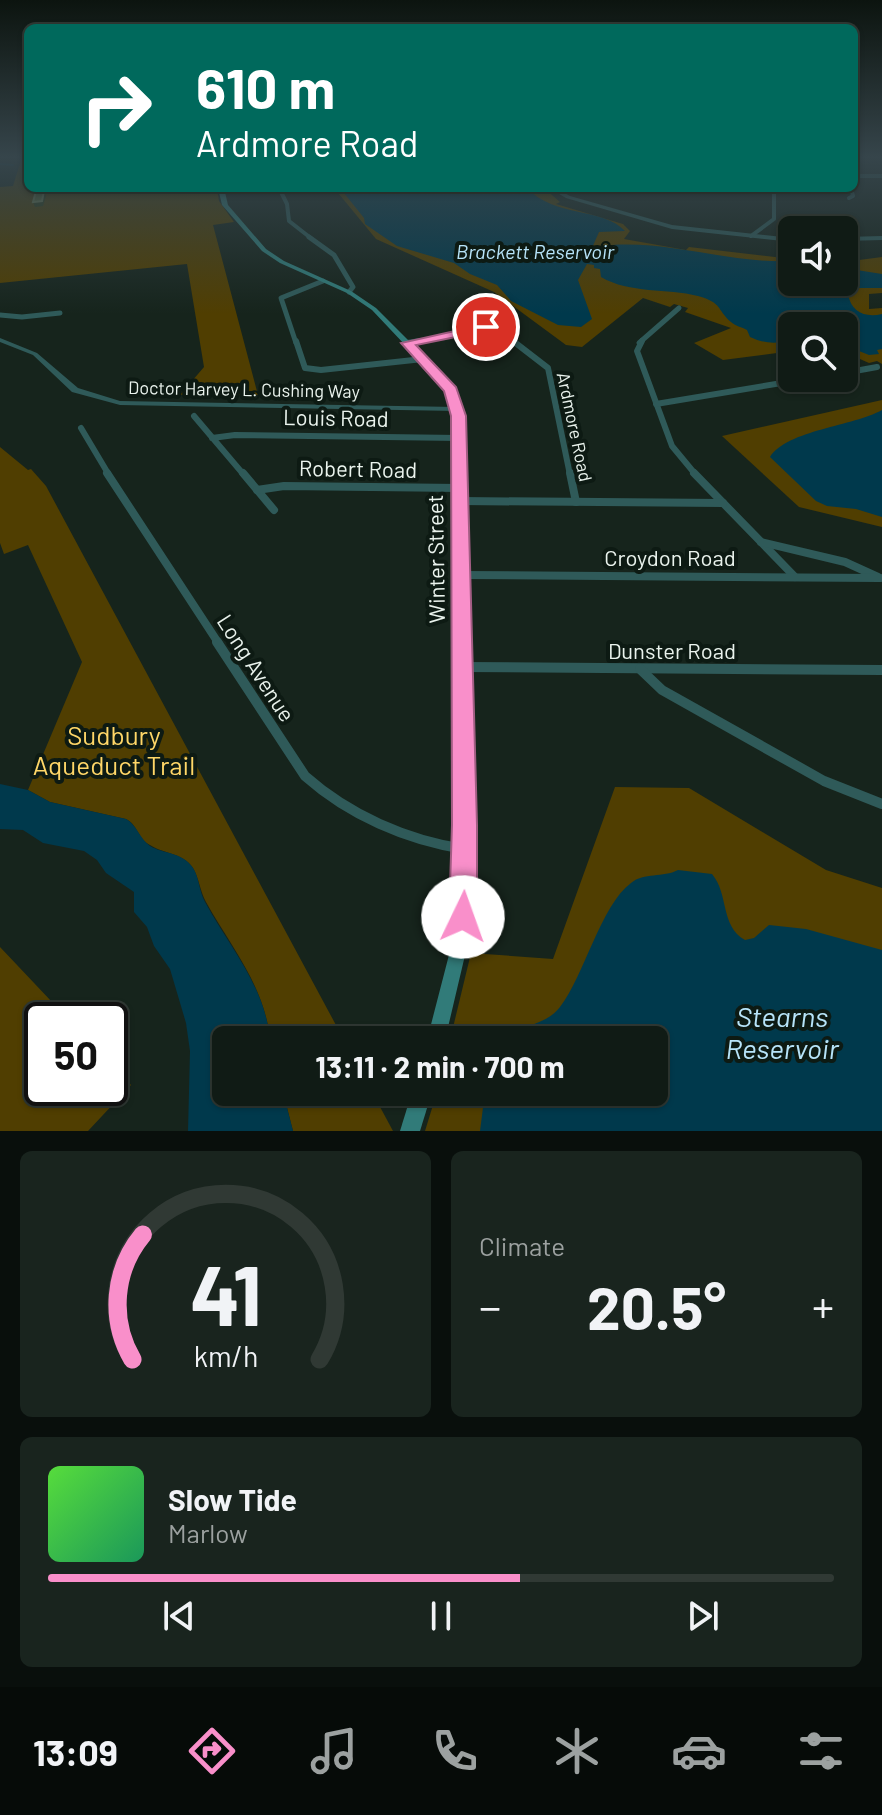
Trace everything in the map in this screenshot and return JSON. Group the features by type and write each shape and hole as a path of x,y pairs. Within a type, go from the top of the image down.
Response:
{"main road":[{"name":"Winter Street","path":"227,209 264,250 349,292 374,309 451,390 457,409 465,849 462,928 439,1026"},
{"path":"410,1131 418,1106"}],"street":[{"path":"288,209 289,221 339,259 353,287 349,292"},
{"path":"607,209 667,226 778,239"},
{"path":"751,236 774,219 774,209"},
{"path":"858,239 882,238"},
{"path":"323,281 281,298 305,368 321,370 423,359"},
{"path":"679,308 637,349 678,456 795,577"},
{"path":"0,315 22,317 60,313"},
{"name":"Ardmore Road","path":"407,343 490,328 500,331 548,368 576,502"},
{"name":"Doctor Harvey L. Cushing Way","path":"0,340 35,354 75,390 120,403 457,409"},
{"path":"858,370 877,367"},
{"path":"656,404 778,384"},
{"path":"194,416 274,510"},
{"name":"Long Avenue","path":"81,428 305,776 322,792 359,814 438,844 465,849"},
{"name":"Louis Road","path":"212,438 235,435 459,438"},
{"name":"Robert Road","path":"257,490 284,486 459,488"},
{"path":"460,501 723,503"},
{"path":"761,542 845,562 881,578"},
{"name":"Croydon Road","path":"461,575 881,578"},
{"name":"Dunster Road","path":"462,667 882,670"},
{"path":"640,669 654,685 811,774 882,804"}],"green space":[{"path":"0,209 225,209 234,222 213,225 258,395 180,395 204,367 187,264 0,283"},
{"path":"351,209 572,209 623,224 630,231 624,239 686,250 689,247 778,257 778,296 858,296 858,260 882,257 882,293 869,294 869,309 882,308 882,364 858,358 858,312 778,312 778,353 723,360 694,343 731,328 685,312 688,308 674,304 670,307 643,298 582,347 566,345 494,292 376,239"},
{"path":"882,400 882,527 799,507 722,436"},
{"name":"Sudbury Aqueduct Trail","path":"0,447 28,470 31,469 46,486 336,1026 268,1026 254,984 206,902 189,863 146,842 126,819 50,802 28,790 82,662 28,545 4,554 0,543"},
{"name":"Stearns Reservoir","path":"615,787 689,788 826,870 882,888 882,1131 425,1131 433,1106 668,1106 668,1026 453,1026 471,953 553,959"},
{"path":"0,947 52,1002 24,1002 24,1106 111,1106 88,1131 0,1131"},
{"path":"287,1106 380,1106 393,1131 293,1131"}],"water":[{"name":"Brackett Reservoir","path":"357,209 568,209 604,218 625,231 599,232 592,248 608,250 612,245 657,246 778,261 778,296 849,296 852,305 860,312 882,314 882,349 877,350 879,354 869,355 858,351 858,312 778,312 778,343 761,341 750,337 747,330 733,323 706,299 624,286 601,277 600,269 587,264 578,280 592,319 581,327 558,325 511,301 497,285 470,274 454,263 397,246 365,224"},
{"path":"858,270 882,274 882,288 858,288"},
{"path":"882,410 882,517 816,501 770,457 779,448 806,434"},
{"path":"0,784 28,790 50,802 126,819 150,846 189,863 205,902 254,985 268,1026 212,1026 212,1106 287,1106 293,1131 188,1131 190,1051 186,1023 170,969 154,946 147,927 134,912 134,892 106,873 97,860 84,851 43,843 23,830 0,829"},
{"name":"Stearns Reservoir","path":"678,870 712,874 721,891 732,927 745,940 754,938 769,925 806,929 882,950 882,1131 480,1131 483,1106 668,1106 668,1026 527,1026 554,1014 560,1007 620,893 642,877"}],"route":[{"path":"463,917 465,825 458,416 451,390 407,343 486,327"}]}
